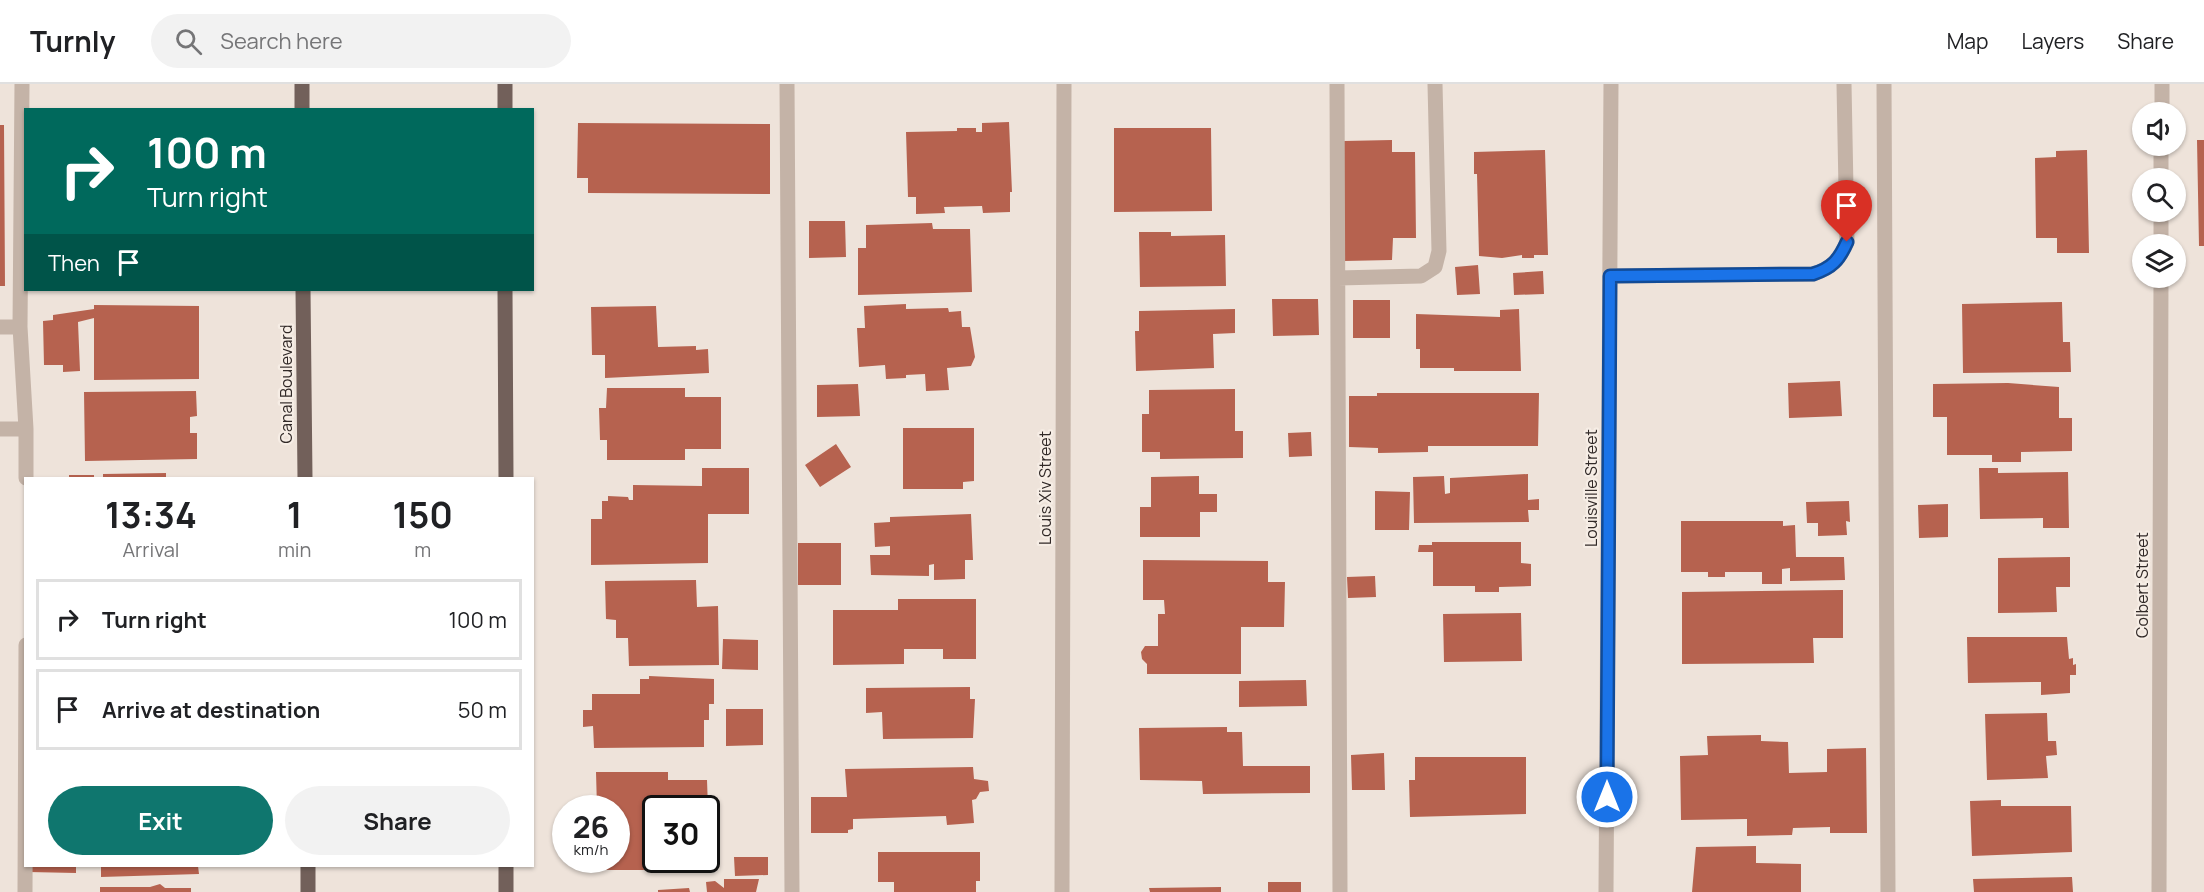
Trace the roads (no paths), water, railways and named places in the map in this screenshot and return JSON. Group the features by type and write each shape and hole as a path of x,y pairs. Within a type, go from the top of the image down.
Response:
{"main road":[{"path":"302,84 302,108"},
{"path":"505,84 505,108"},
{"name":"Canal Boulevard","path":"303,291 305,477"},
{"path":"505,291 506,477"},
{"path":"308,867 308,892"},
{"path":"506,867 506,892"}],"street":[{"path":"22,84 20,327 26,429 26,477"},
{"path":"786,84 792,892"},
{"name":"Louis Xiv Street","path":"1062,892 1064,84"},
{"path":"1337,84 1340,892"},
{"path":"1338,278 1421,276 1435,267 1439,251 1435,84"},
{"name":"Louisville Street","path":"1606,892 1611,84"},
{"path":"1610,276 1813,274 1827,270 1838,261 1847,242 1844,84"},
{"path":"1884,84 1888,892"},
{"path":"2162,84 2162,102"},
{"name":"Colbert Street","path":"2159,892 2161,288"},
{"path":"0,327 20,327"},
{"path":"0,429 26,429"},
{"path":"25,867 25,892"}]}
